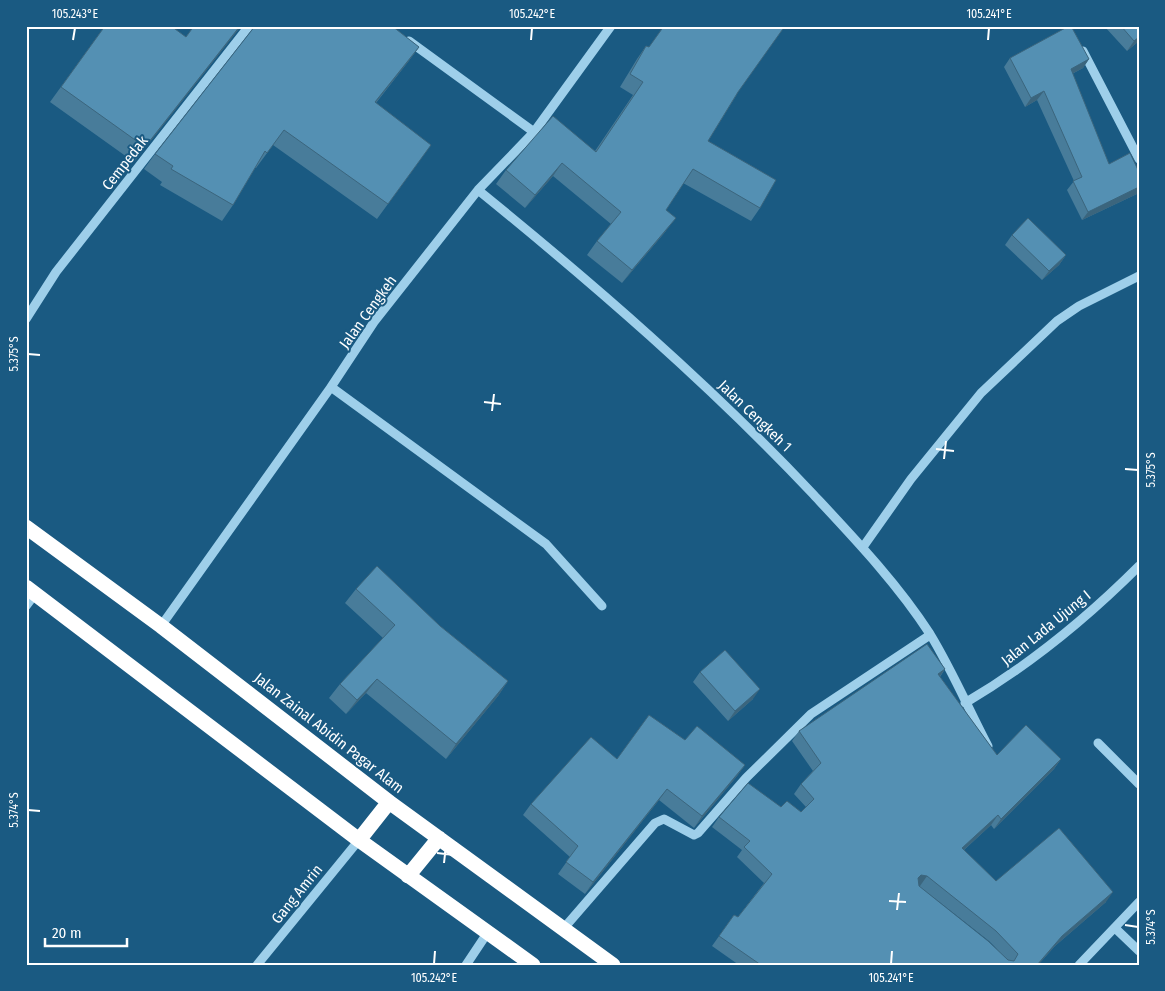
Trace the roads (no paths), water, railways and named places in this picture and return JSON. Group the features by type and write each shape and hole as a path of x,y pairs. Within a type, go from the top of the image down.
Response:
{"highway":[{"name":"Jalan Zainal Abidin Pagar Alam","path":"26,526 161,626 389,802 613,965"},
{"path":"31,590 359,840 533,965"},
{"path":"359,840 389,802"},
{"path":"408,876 439,838"}],"street":[{"name":"Cempedak","path":"26,319 56,272 249,26"},
{"name":"Jalan Cengkeh","path":"161,626 332,388 374,322 478,190 534,132 611,26"},
{"path":"405,38 534,132"},
{"path":"1080,45 1139,158"},
{"name":"Jalan Cengkeh 1","path":"478,190 555,253 666,350 781,460 863,547 930,635 991,751"},
{"path":"863,547 911,478 981,393 1057,321 1079,306 1139,276"},
{"path":"332,388 546,544 602,606"},
{"name":"Jalan Lada Ujung I","path":"965,703 994,686 1045,648 1139,566"},
{"path":"26,606 31,590"},
{"path":"564,928 655,824 664,820 694,835 698,833 746,778 811,714 930,635"},
{"path":"1098,743 1139,784"},
{"name":"Gang Amrin","path":"257,965 359,840"},
{"path":"1079,965 1139,902"},
{"path":"1115,928 1139,951"},
{"path":"466,965 488,932"}]}
